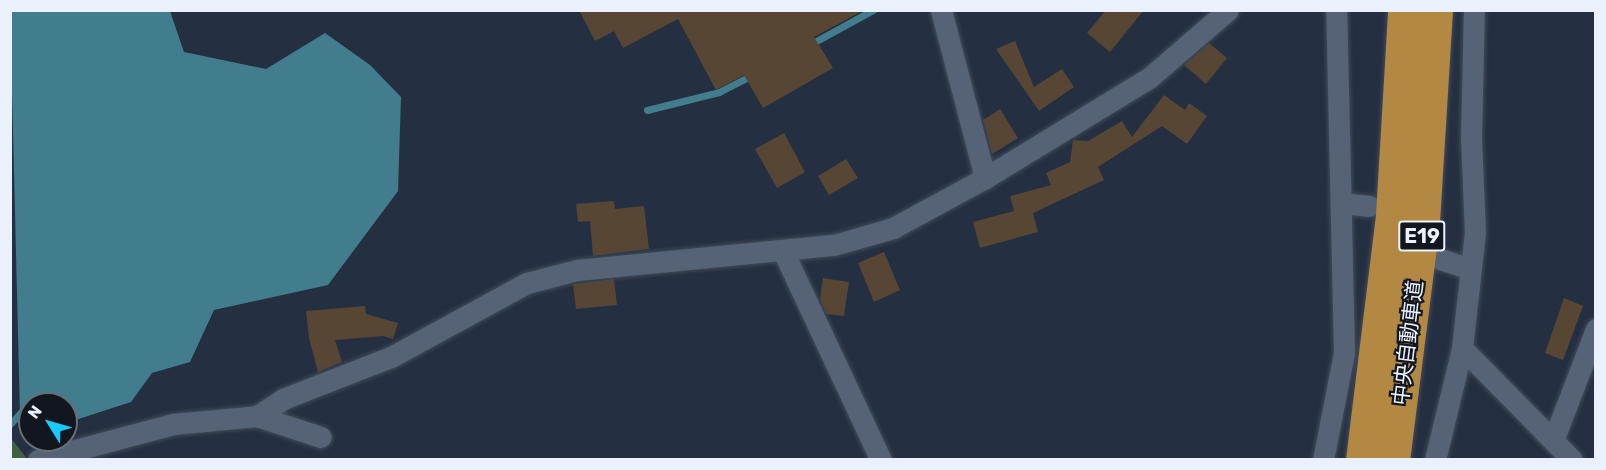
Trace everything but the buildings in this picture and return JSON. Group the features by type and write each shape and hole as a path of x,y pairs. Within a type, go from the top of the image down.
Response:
{"highway":[{"name":"中央自動車道","path":"1362,459 1392,215 1404,10"},
{"name":"中央自動車道","path":"1393,459 1423,222 1436,10"}],"street":[{"path":"941,10 985,178"},
{"path":"257,416 283,399 391,357 527,283 623,263 834,245 892,228 985,178 1149,78 1228,10"},
{"path":"1323,459 1344,353 1336,10"},
{"path":"1435,459 1462,348 1475,233 1471,138 1474,10"},
{"path":"1341,203 1369,206"},
{"path":"783,251 881,459"},
{"path":"1440,259 1470,269"},
{"path":"1554,438 1596,329"},
{"path":"1462,348 1554,438 1572,459"},
{"path":"38,459 173,424 257,416 321,437"}],"green space":[{"path":"11,438 18,447 18,452 22,452 26,459 11,459"}],"water":[{"path":"10,11 170,11 184,52 266,69 325,33 370,65 401,97 398,191 328,285 214,310 190,362 152,373 131,402 78,419 78,392 19,392"}],"waterway":[{"path":"809,45 873,10"},
{"path":"647,110 719,92 752,75"},
{"path":"10,424 18,415"}]}
